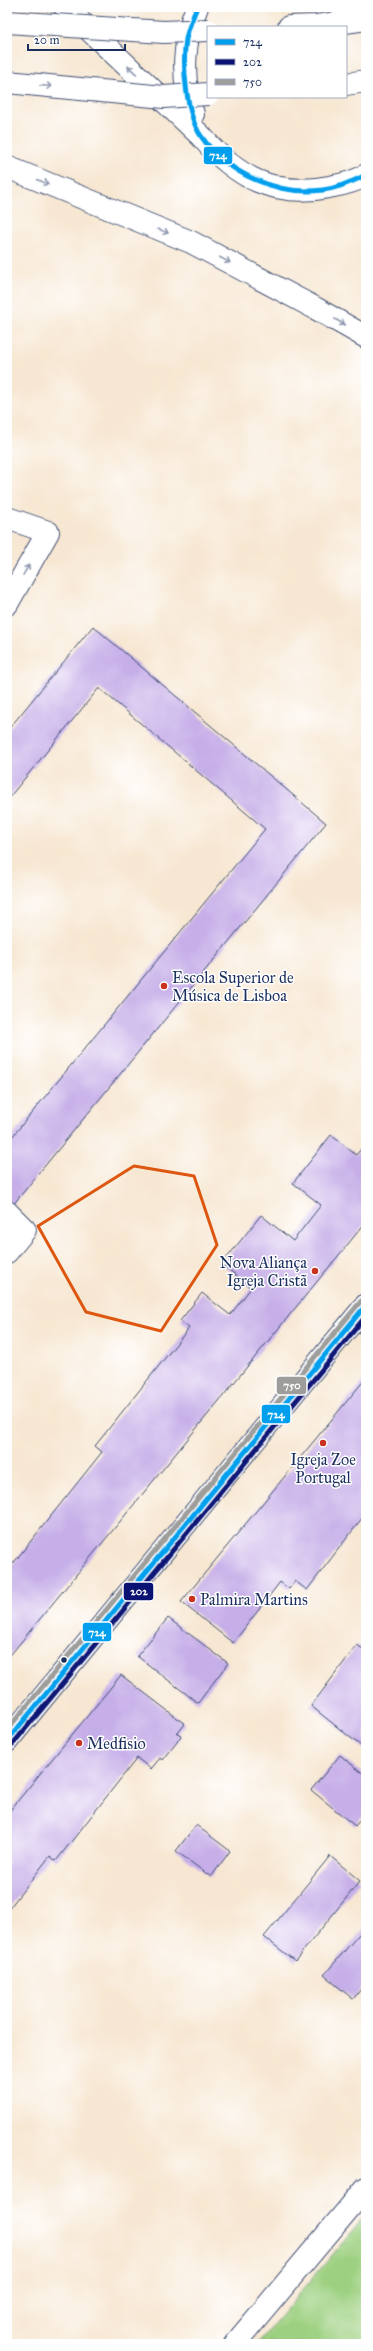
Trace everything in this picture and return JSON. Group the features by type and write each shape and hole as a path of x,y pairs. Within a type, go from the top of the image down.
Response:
{"main road":[{"path":"65,7 201,136 219,157 242,174 265,185 287,190 314,190 341,185 366,175"},
{"path":"197,7 186,42 186,80 191,107 201,136"},
{"path":"317,26 366,18"},
{"path":"7,22 164,32 207,30"},
{"path":"347,84 366,81"},
{"path":"7,82 164,97 207,94"},
{"path":"7,167 190,242 315,308 366,337"},
{"path":"7,518 48,532 7,604"},
{"path":"7,1212 25,1230 7,1252"},
{"path":"7,1741 366,1305"},
{"path":"235,2344 366,2188"}],"highlighted area":[{"path":"134,1166 194,1176 217,1245 161,1331 86,1312 38,1226"}],"green space":[{"path":"366,2215 366,2344 257,2344"}],"building":[{"name":"Escola Superior de Música de Lisboa","path":"93,626 326,823 7,1212 7,1143 265,829 99,688 7,800 7,731"},
{"path":"331,1135 356,1155 366,1143 366,1222 7,1659 7,1571 102,1452 95,1446 189,1328 180,1321 202,1293 230,1315 251,1288 222,1264 261,1215 293,1241 321,1205 293,1183"},
{"path":"366,1378 366,1513 307,1590 295,1581 289,1589 280,1582 233,1643 181,1602"},
{"path":"168,1618 228,1663 198,1703 137,1656"},
{"path":"357,1645 366,1651 366,1750 311,1706"},
{"path":"121,1675 185,1724 177,1734 181,1736 162,1760 160,1758 151,1769 137,1758 56,1861 50,1856 7,1911 7,1814"},
{"path":"340,1755 366,1776 366,1813 355,1826 311,1790"},
{"path":"196,1825 230,1851 211,1877 176,1851"},
{"path":"330,1856 360,1881 295,1961 264,1937"},
{"path":"366,1926 366,1983 353,1999 324,1975"}],"transit line":[{"name":"724","path":"197,7 186,39 186,89 196,127 201,136 212,149 239,171 255,180 271,186 306,191 323,190 334,188 366,175"},
{"name":"750","path":"7,1730 361,1301"},
{"name":"724","path":"7,1741 366,1305"},
{"name":"202","path":"12,1745 366,1316"}],"place":[{"name":"Escola Superior de Música de Lisboa","path":"164,986"},
{"name":"Nova Aliança Igreja Cristã","path":"315,1271"},
{"name":"Igreja Zoe Portugal","path":"323,1443"},
{"name":"Palmira Martins","path":"192,1599"},
{"name":"Medfisio","path":"79,1743"}]}
